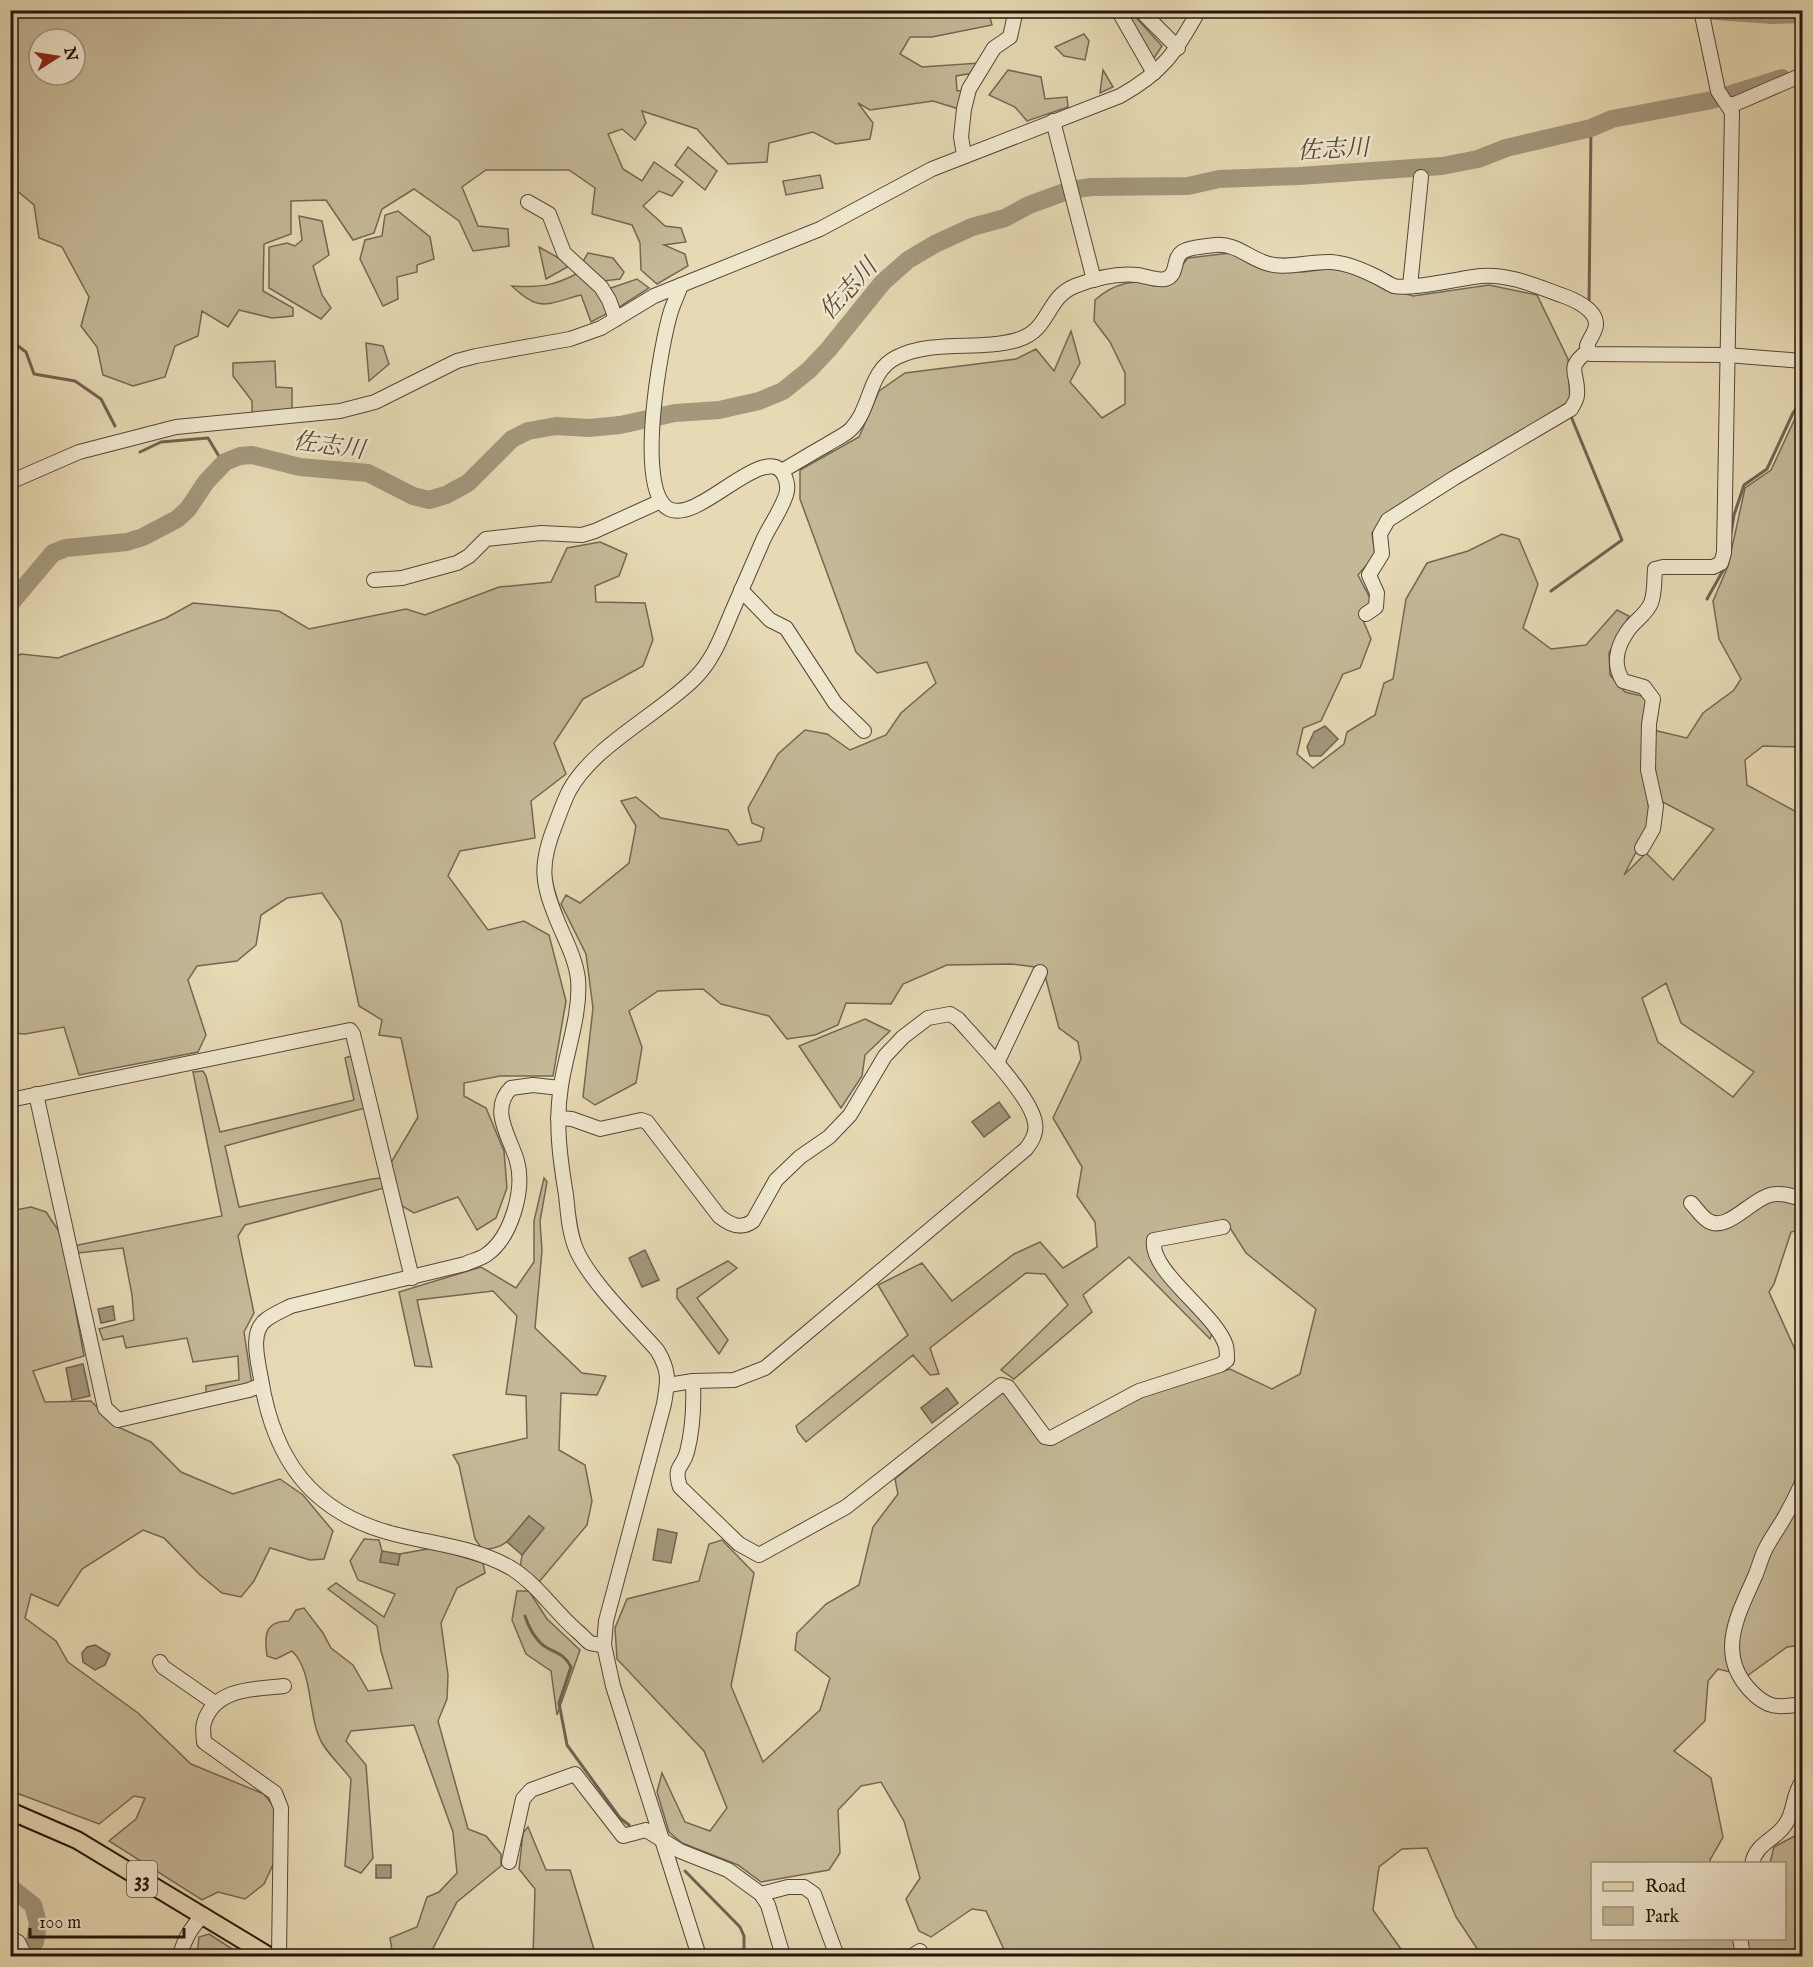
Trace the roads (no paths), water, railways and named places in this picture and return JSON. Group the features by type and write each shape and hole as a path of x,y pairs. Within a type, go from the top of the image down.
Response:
{"main road":[{"name":"33","path":"10,1811 77,1840 269,1956"}],"street":[{"path":"964,155 961,137 969,88 994,48 1010,36 1016,10"},
{"path":"1118,10 1154,73"},
{"path":"1140,10 1178,48"},
{"path":"10,482 79,452 176,427 340,411 375,402 457,362 476,356 570,339 601,328 654,297 820,229 932,169 1053,120 1120,96 1154,73 1178,48 1199,10"},
{"path":"1642,848 1653,829 1656,806 1648,770 1649,724 1653,699 1644,687 1623,681 1617,672 1615,661 1626,633 1647,610 1652,600 1655,569 1713,567 1721,563 1724,553 1732,112 1718,91 1701,13"},
{"path":"1729,105 1803,75"},
{"path":"1053,120 1094,280"},
{"path":"1410,286 1421,177"},
{"path":"528,202 549,214 564,253 601,287 616,319"},
{"path":"782,471 850,430 866,407 880,369 896,357 941,346 993,345 1029,336 1040,327 1055,300 1073,286 1120,275 1136,275 1162,280 1170,277 1175,270 1176,258 1183,251 1217,244 1233,246 1266,263 1280,266 1332,262 1361,268 1395,286 1483,276 1513,278 1568,297 1586,308 1596,323 1595,331 1589,339 1588,351 1577,359 1574,370 1577,397 1571,409 1388,520 1380,534 1382,554 1369,575 1377,593 1376,607 1366,614"},
{"path":"681,285 671,312 653,407 652,469 655,487 661,501 670,509 681,511 696,506 752,471 765,467 782,471 786,480 787,493 771,523 708,663 675,696 591,762 578,776 567,794 546,847 543,866 550,904 572,956 578,979 576,1012 560,1088 558,1118 558,1142 570,1228 577,1250 591,1275 657,1350 665,1363 668,1385 606,1621 604,1646 613,1686 699,1956"},
{"path":"1588,351 1595,355 1727,355 1803,361"},
{"path":"374,580 402,578 457,563 469,556 486,539 541,533 582,535 661,501"},
{"path":"741,590 770,620 786,628 835,703 864,731"},
{"path":"997,1063 1040,972"},
{"path":"558,1118 572,1119 600,1130 640,1120 647,1122 719,1216 726,1222 740,1226 753,1221 776,1180 800,1157 829,1137 850,1115 885,1056 903,1037 928,1018 950,1014 958,1019 997,1063 1029,1105 1035,1124 1034,1138 1026,1149 765,1368 734,1380 693,1381 668,1385"},
{"path":"10,1100 350,1030 353,1034 412,1278"},
{"path":"560,1088 522,1086 511,1088 502,1099 500,1109 503,1126 518,1163 519,1186 512,1218 502,1238 486,1255 465,1264 412,1278 291,1306 265,1320 258,1332 256,1350 262,1385 275,1433 291,1466 306,1486 322,1501 363,1524 392,1533 466,1549 493,1559 528,1580 558,1615 590,1643 604,1646"},
{"path":"36,1094 105,1408 118,1420 262,1385"},
{"path":"1691,1203 1708,1221 1716,1223 1727,1222 1756,1200 1771,1195 1788,1195 1803,1199"},
{"path":"693,1381 694,1409 687,1455 679,1465 677,1479 680,1487 739,1544 759,1555 846,1507 1001,1385 1008,1387 1045,1437 1051,1438 1138,1391 1220,1365 1227,1360 1226,1345 1218,1331 1163,1268 1153,1249 1154,1240 1223,1227"},
{"path":"1803,1483 1764,1550 1737,1614 1732,1635 1736,1669 1743,1683 1758,1700 1771,1706 1803,1704"},
{"path":"160,1662 163,1667 215,1703"},
{"path":"279,1956 281,1808 275,1793 204,1742 204,1724 215,1703 230,1693 284,1686"},
{"path":"509,1862 523,1799 531,1790 574,1774 622,1836 646,1830 680,1851 728,1870 761,1894 768,1905 783,1956"},
{"path":"1752,1862 1760,1845 1779,1832 1786,1824 1797,1789 1803,1782"},
{"path":"761,1894 788,1887 804,1887 814,1894 837,1956"},
{"path":"180,1956 183,1943 190,1930 203,1915"},
{"path":"1740,1940 1743,1956"}],"waterway":[{"path":"1701,10 1773,15 1802,14"},
{"name":"佐志川","path":"10,604 53,553 66,548 127,542 143,537 177,519 188,509 206,482 225,462 240,456 252,455 300,467 368,473 413,496 429,500 446,495 468,483 512,439 528,431 556,426 589,428 620,425 675,413 719,410 759,401 783,391 809,370 883,282 908,260 935,244 972,227 1005,218 1029,205 1070,190 1091,187 1188,186 1219,179 1442,166 1478,159 1506,148 1591,128 1612,119 1712,100 1782,78"},
{"path":"1589,303 1591,128"},
{"path":"10,340 26,352 34,374 75,381 101,399 115,426"},
{"path":"1731,534 1734,515 1744,485 1767,469 1793,413 1802,401"},
{"path":"1551,591 1622,540 1570,414"},
{"path":"140,452 161,442 208,438 225,462"},
{"path":"1707,599 1725,567"},
{"path":"525,1616 538,1640 562,1656 571,1667 559,1703 567,1745 620,1818 629,1825"},
{"path":"685,1871 740,1927 744,1936 744,1956"},
{"path":"10,1887 33,1905 38,1923 35,1942 18,1956"}]}
